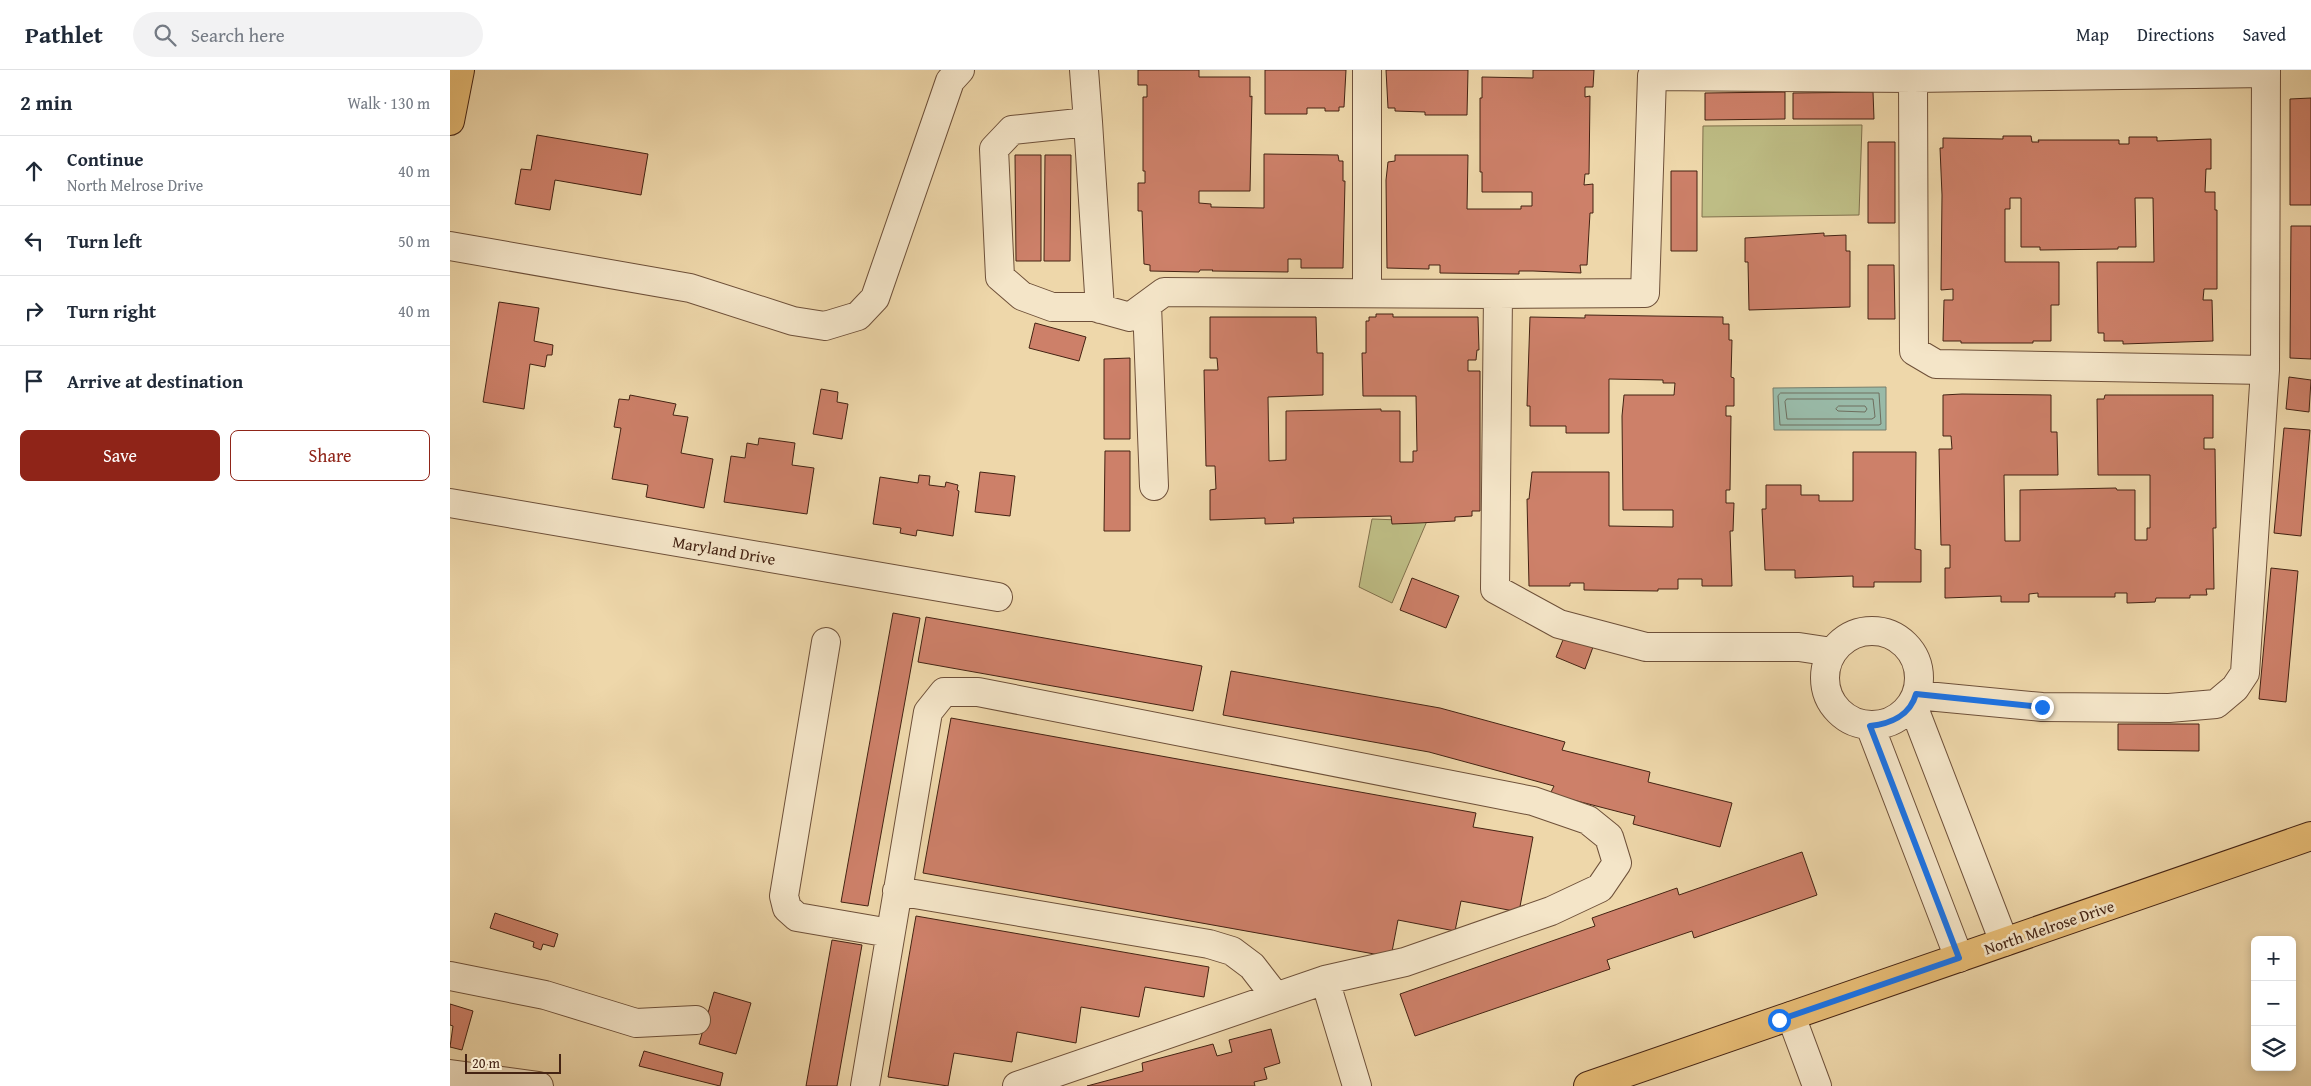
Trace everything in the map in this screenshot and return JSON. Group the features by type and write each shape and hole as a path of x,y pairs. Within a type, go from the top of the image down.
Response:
{"main road":[{"path":"450,120 460,70"},
{"name":"North Melrose Drive","path":"1588,1086 2311,836"}],"street":[{"path":"450,246 690,288 793,321 825,326 858,316 875,298 950,81 960,70"},
{"path":"1084,70 1100,309"},
{"path":"1367,70 1367,293"},
{"path":"1088,122 1012,130 994,148 1000,277 1022,296 1052,307 1094,307 1130,317 1164,292 1498,294 1645,292 1652,76 2266,71 2265,370 2245,673 2235,688 2216,704 2169,708 2042,707 1914,699"},
{"path":"1913,74 1914,351 1936,364 2265,370"},
{"path":"1498,294 1495,589 1559,624 1646,647 1799,648 1832,652"},
{"path":"1147,304 1154,486"},
{"name":"Maryland Drive","path":"450,503 998,597"},
{"path":"1872,630 1888,633 1902,641 1912,653 1918,668 1919,684 1914,699 1896,719 1883,725 1870,726 1855,723 1843,717 1833,706 1826,694 1824,680 1826,665 1832,652 1842,640 1856,633 1872,630"},
{"path":"826,642 784,896 787,908 797,917 890,933"},
{"path":"865,1086 928,712 944,692 978,692 1533,801 1588,820 1609,837 1617,863 1600,888 1550,911 1406,962 1325,980 1017,1086"},
{"path":"1914,699 2004,942"},
{"path":"1870,726 1959,958"},
{"path":"897,891 1199,943 1232,951 1252,966 1276,997"},
{"path":"450,976 545,995 636,1023 696,1020"},
{"path":"1325,980 1357,1086"},
{"path":"1791,1016 1817,1086"},
{"path":"450,1074 539,1086"}],"shaded area":[{"path":"1862,125 1859,215 1702,217 1703,126"},
{"path":"1372,519 1427,521 1392,603 1359,587"}],"water":[{"path":"1886,387 1886,430 1774,430 1773,388"}],"building":[{"path":"1138,70 1199,70 1199,77 1250,77 1250,97 1252,96 1250,191 1199,191 1199,203 1211,204 1211,207 1264,208 1264,154 1338,155 1339,161 1343,161 1343,181 1345,181 1343,268 1301,268 1301,259 1288,259 1288,272 1150,271 1150,265 1144,264 1142,211 1138,211 1138,183 1145,183 1145,171 1143,171 1143,97 1147,97 1147,85 1138,85"},
{"path":"1265,70 1346,70 1344,107 1339,107 1339,111 1325,111 1325,108 1307,108 1307,114 1265,114"},
{"path":"1386,70 1468,70 1467,115 1425,115 1425,112 1395,111 1395,108 1388,108"},
{"path":"1533,70 1594,70 1593,87 1585,87 1585,97 1590,96 1589,174 1585,174 1584,185 1593,184 1593,213 1590,213 1587,265 1580,265 1581,273 1519,271 1519,274 1440,273 1440,265 1429,265 1429,269 1387,268 1386,180 1388,162 1395,161 1395,155 1468,155 1467,209 1521,209 1521,206 1532,206 1532,192 1482,192 1482,172 1480,172 1480,98 1482,98 1482,77 1533,78"},
{"path":"1785,92 1785,119 1705,120 1705,93"},
{"path":"1873,92 1874,119 1793,119 1793,93"},
{"path":"2311,98 2311,205 2290,205 2290,99"},
{"path":"537,135 648,154 641,195 555,180 550,210 515,204 521,169 531,170"},
{"path":"2003,136 2031,136 2032,142 2039,142 2038,140 2119,140 2119,144 2129,144 2129,137 2157,137 2157,141 2211,139 2211,169 2206,169 2205,192 2215,192 2215,210 2217,210 2217,289 2204,289 2203,300 2212,300 2213,341 2123,344 2123,341 2104,341 2104,333 2098,333 2097,262 2154,262 2153,198 2135,198 2136,247 2040,250 2040,247 2021,247 2021,198 2010,198 2010,209 2005,209 2005,262 2059,262 2059,305 2051,305 2051,341 2033,341 2033,343 1961,343 1961,341 1943,341 1944,300 1953,300 1953,289 1941,290 1942,195 1940,148 1943,148 1943,138 2003,139"},
{"path":"1868,142 1895,142 1895,223 1868,223"},
{"path":"1015,155 1041,155 1041,261 1016,261"},
{"path":"1045,155 1071,155 1070,261 1044,261"},
{"path":"1671,171 1697,171 1697,251 1671,251"},
{"path":"2291,226 2311,226 2311,359 2290,358"},
{"path":"1824,233 1824,236 1846,235 1846,251 1850,251 1850,307 1749,310 1748,262 1745,262 1745,238"},
{"path":"1868,265 1894,265 1895,319 1868,319"},
{"path":"499,302 539,308 534,341 553,345 552,355 547,355 545,367 530,364 524,409 483,402"},
{"path":"1376,314 1393,314 1393,317 1478,317 1479,350 1477,350 1476,360 1468,360 1468,371 1480,371 1480,511 1472,511 1472,516 1455,517 1455,521 1392,524 1391,516 1293,518 1294,523 1265,524 1265,518 1210,520 1210,490 1216,489 1215,466 1206,466 1204,370 1218,370 1217,358 1210,358 1210,317 1316,317 1317,353 1323,353 1323,395 1268,397 1269,461 1286,460 1286,411 1381,409 1381,411 1400,411 1400,462 1413,462 1413,451 1417,451 1416,396 1363,396 1362,353 1366,353 1366,321 1369,321 1369,317 1376,317"},
{"path":"1585,315 1723,317 1723,324 1729,324 1729,340 1732,340 1731,377 1734,378 1734,406 1726,406 1726,416 1731,416 1730,490 1726,490 1726,503 1734,503 1733,531 1730,531 1732,586 1702,586 1702,579 1678,579 1678,589 1658,589 1658,591 1584,590 1584,583 1570,583 1570,586 1529,586 1527,499 1529,499 1532,472 1609,472 1609,526 1673,527 1673,510 1623,510 1622,416 1624,395 1674,395 1675,383 1663,383 1663,380 1609,379 1609,433 1566,433 1566,426 1530,426 1530,406 1527,406 1530,317 1585,318"},
{"path":"1035,323 1086,337 1079,361 1029,348"},
{"path":"1130,358 1130,439 1104,439 1104,359"},
{"path":"2289,377 2311,380 2309,412 2286,409"},
{"path":"821,389 838,392 837,402 848,404 842,439 813,434"},
{"path":"630,395 676,404 673,415 688,417 681,453 713,459 704,508 646,497 648,485 612,479 621,428 614,427 619,399 629,400"},
{"path":"1943,395 2051,395 2051,432 2057,432 2058,475 2004,475 2005,541 2020,541 2020,490 2116,488 2117,490 2135,490 2135,540 2147,540 2147,528 2150,528 2150,475 2098,475 2097,399 2104,399 2105,395 2213,395 2213,438 2204,438 2204,449 2215,449 2216,528 2213,528 2214,589 2206,589 2207,595 2190,595 2190,598 2156,598 2155,602 2127,603 2127,593 2115,593 2115,597 2038,597 2038,593 2029,594 2029,602 2001,602 2001,596 1945,598 1945,568 1950,568 1950,545 1941,545 1939,449 1952,449 1951,436 1943,436"},
{"path":"2284,428 2310,430 2301,536 2274,533"},
{"path":"759,438 795,443 792,465 814,468 807,514 724,502 731,456 745,458 747,443 758,445"},
{"path":"1105,451 1130,451 1130,531 1104,531"},
{"path":"1853,452 1916,452 1915,549 1921,550 1921,582 1874,582 1874,587 1853,587 1853,576 1795,578 1795,570 1765,570 1762,509 1766,509 1766,485 1801,485 1801,495 1819,495 1819,501 1853,501"},
{"path":"980,472 1015,476 1010,516 975,512"},
{"path":"919,475 930,476 929,485 945,487 946,482 958,485 957,490 959,491 953,536 917,530 916,536 900,533 901,528 873,524 880,477 918,483"},
{"path":"2271,568 2298,571 2286,702 2259,699"},
{"path":"1412,578 1459,596 1446,628 1400,610"},
{"path":"893,613 920,618 868,906 841,902"},
{"path":"926,617 1202,666 1193,711 918,662"},
{"path":"1565,635 1593,647 1585,669 1556,657"},
{"path":"1231,671 1440,708 1565,742 1562,750 1650,772 1648,782 1732,803 1720,847 1633,824 1635,816 1550,794 1554,786 1429,752 1223,715"},
{"path":"951,718 1476,813 1473,827 1533,837 1519,912 1461,901 1455,931 1398,920 1391,957 923,873"},
{"path":"2118,724 2199,724 2199,751 2118,750"},
{"path":"1802,852 1817,895 1694,938 1692,931 1607,960 1610,969 1415,1036 1400,994 1595,926 1592,918 1677,888 1679,895"},
{"path":"495,913 558,934 554,947 543,944 541,950 533,947 534,942 490,928"},
{"path":"916,916 1209,967 1204,997 1145,987 1139,1017 1081,1007 1076,1043 1017,1032 1012,1062 954,1053 948,1086 888,1077"},
{"path":"832,940 862,945 837,1086 806,1086"},
{"path":"714,992 751,1003 736,1054 699,1044"},
{"path":"450,1004 473,1011 462,1050 450,1047 453,1026 450,1025"},
{"path":"1271,1029 1280,1063 1264,1068 1267,1079 1254,1082 1255,1086 1087,1086 1143,1071 1142,1063 1213,1044 1217,1056 1232,1052 1229,1040"},
{"path":"644,1051 723,1073 720,1086 639,1066"}],"route":[{"path":"1779,1020 1959,958 1870,726 1883,725 1896,719 1907,711 1916,694 2042,707"}]}
